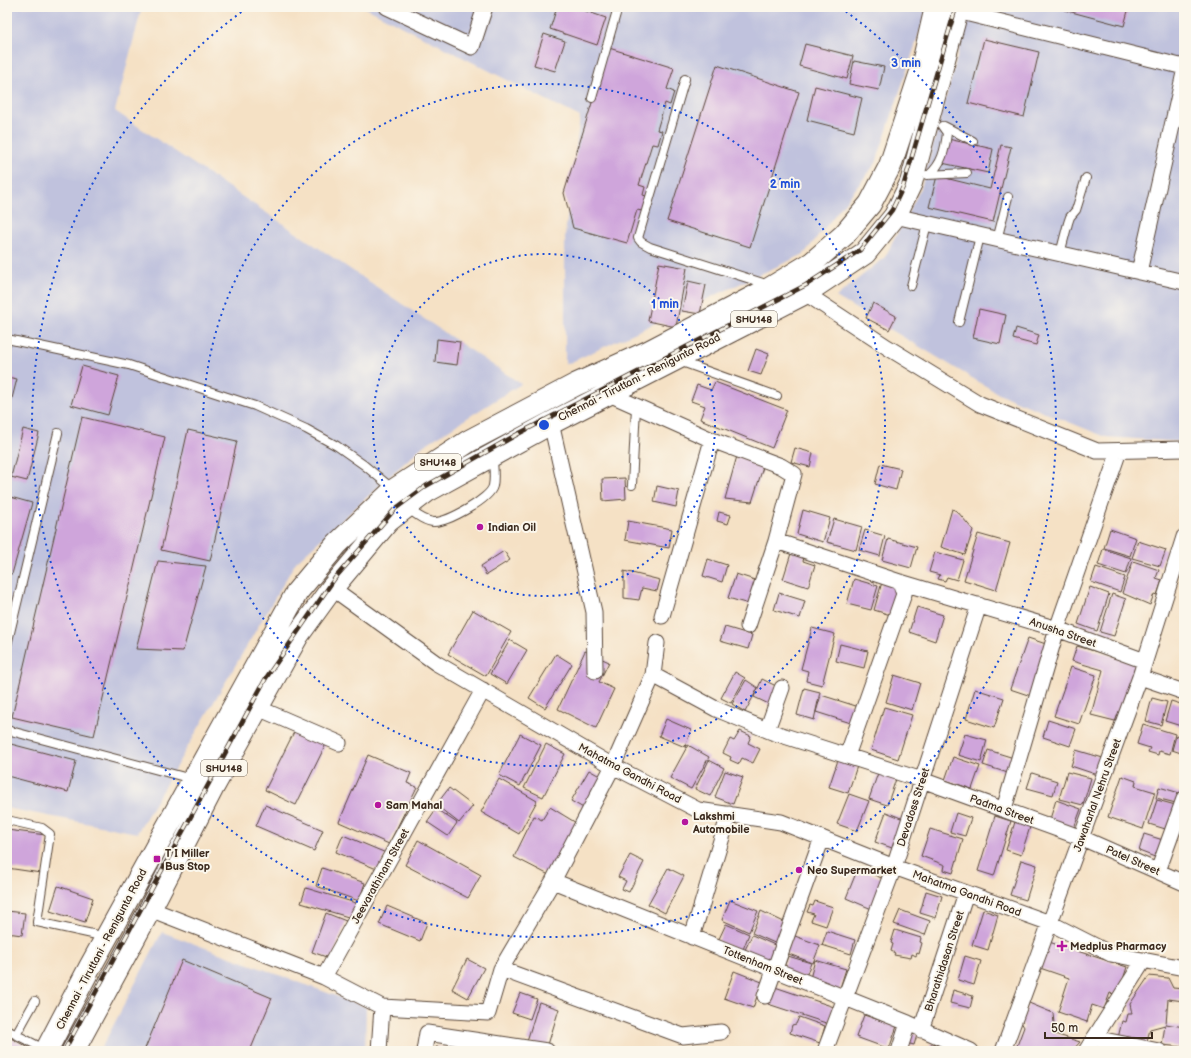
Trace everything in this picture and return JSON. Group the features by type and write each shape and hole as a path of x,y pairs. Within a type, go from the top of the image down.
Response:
{"highway":[{"name":"Chennai - Tiruttani - Renigunta Road","path":"46,1051 106,937 203,784 258,708 298,635 332,588 388,521 400,499 427,491 551,422 805,293 865,253 896,216 922,174 935,122 951,8"},
{"name":"Chennai - Tiruttani - Renigunta Road","path":"73,1051 150,909 203,784 297,592 337,544 400,499 469,441 575,385 648,352 773,287 812,264 844,235 870,204 890,166 922,72 951,8"}],"street":[{"path":"386,7 472,47 485,7"},
{"path":"951,8 1184,67"},
{"path":"1138,272 1184,73"},
{"path":"896,216 1184,282"},
{"path":"805,293 980,404 1097,451 1184,450"},
{"path":"608,394 712,440 781,466 794,474 776,541 748,626"},
{"path":"551,422 594,612 595,671"},
{"path":"662,616 712,440"},
{"path":"1004,809 1057,629 1119,451"},
{"name":"Jawaharlal Nehru Street","path":"1003,1051 1146,660 1184,536"},
{"name":"Anusha Street","path":"776,541 900,582 1057,629 1146,660"},
{"path":"847,756 904,594 900,582"},
{"name":"Mahatma Gandhi Road","path":"332,588 436,663 613,766 698,810 781,822 894,867 1050,923 1111,954 1184,968"},
{"name":"Devadoss Street","path":"825,1051 894,867 979,605"},
{"path":"150,909 324,977 382,1007 488,1013 501,969 553,881 613,766 653,675 657,643"},
{"name":"Padma Street","path":"653,675 716,709 767,730 922,780 1082,838"},
{"path":"1140,677 1184,692"},
{"path":"767,730 782,688"},
{"name":"Jeevarathinam Street","path":"324,977 483,690"},
{"path":"258,708 339,743"},
{"path":"1158,871 1184,799"},
{"path":"692,937 729,814"},
{"path":"765,996 776,970 822,838"},
{"name":"Patel Street","path":"1082,838 1184,883"},
{"name":"Tottenham Street","path":"553,881 845,998 971,1051"},
{"name":"Bharathidasan Street","path":"899,1051 915,1027 966,893"},
{"path":"1086,1051 1144,960"},
{"path":"501,969 683,1036 721,1032"},
{"path":"379,1051 382,1007"},
{"path":"424,1051 427,1033 547,1051"},
{"path":"1094,1038 1159,1051"}],"lane":[{"path":"592,98 618,7"},
{"path":"685,79 638,238 640,242 650,247 773,287"},
{"path":"935,122 973,141"},
{"path":"922,174 967,173"},
{"path":"1060,254 1070,217 1076,210 1086,178"},
{"path":"997,240 1008,197"},
{"path":"911,286 927,224"},
{"path":"959,322 980,236"},
{"path":"7,339 129,365 255,406 306,429 337,446 364,465 419,516 433,522 447,520 488,495 493,486 493,455"},
{"path":"674,360 777,396"},
{"path":"632,485 636,407"},
{"path":"7,645 58,433"},
{"path":"7,730 203,784"},
{"path":"7,820 42,828 50,834 37,922 106,937"},
{"path":"16,1035 35,1000"},
{"path":"7,1030 46,1051"}],"shaded area":[{"path":"7,7 142,7 115,111 521,384 423,446 296,562 137,833 7,808"},
{"path":"364,7 928,7 876,163 804,254 565,365 565,235 580,117"},
{"path":"971,7 1184,7 1184,442 1106,437 999,394 836,297 885,257 921,188"},
{"path":"162,932 366,1007 365,1051 100,1051"}],"building":[{"path":"557,7 574,7 606,18 597,45 550,29"},
{"path":"1065,7 1129,7 1124,26 1064,10"},
{"path":"544,34 565,41 555,71 534,65"},
{"path":"984,39 1039,52 1024,117 968,103"},
{"path":"805,44 853,56 847,79 799,66"},
{"path":"609,48 674,68 667,89 674,92 670,105 665,103 657,130 662,131 658,145 652,144 639,185 645,187 643,195 646,196 642,211 637,210 627,243 573,228 564,193"},
{"path":"854,61 884,67 879,90 849,84"},
{"path":"717,65 799,92 750,247 667,221"},
{"path":"815,86 862,98 854,132 807,120"},
{"path":"948,139 993,149 988,173 942,163"},
{"path":"1001,145 1011,147 993,222 929,207 937,176 990,189"},
{"path":"659,263 687,268 676,327 648,321"},
{"path":"688,281 706,285 700,314 682,311"},
{"path":"873,303 896,316 889,330 866,318"},
{"path":"979,309 1006,315 1000,344 973,338"},
{"path":"1016,328 1039,335 1036,345 1013,339"},
{"path":"437,339 460,342 457,365 435,362"},
{"path":"756,349 769,354 761,375 748,371"},
{"path":"82,366 119,376 108,415 71,405"},
{"path":"7,377 17,379 9,410 7,409"},
{"path":"715,382 787,410 772,448 700,419 705,406 691,401 697,385 711,390"},
{"path":"82,417 165,437 94,736 12,717"},
{"path":"23,429 39,433 27,481 11,477"},
{"path":"188,430 237,441 210,561 161,550"},
{"path":"795,448 813,453 810,467 791,462"},
{"path":"737,456 764,464 752,502 725,499"},
{"path":"880,464 901,469 896,490 875,484"},
{"path":"625,478 626,499 603,501 602,479"},
{"path":"657,486 679,491 676,507 654,502"},
{"path":"7,496 32,503 12,574 7,573"},
{"path":"952,509 957,511 973,530 965,555 941,547"},
{"path":"803,510 830,518 823,542 797,534"},
{"path":"719,512 731,515 728,524 717,521"},
{"path":"834,519 862,527 856,550 827,542"},
{"path":"628,521 672,529 669,548 625,540"},
{"path":"1110,529 1136,538 1130,556 1104,548"},
{"path":"865,530 885,536 880,556 859,550"},
{"path":"978,534 1010,543 996,590 964,580"},
{"path":"888,539 917,547 911,568 882,560"},
{"path":"1138,541 1166,550 1160,566 1132,558"},
{"path":"793,547 806,552 803,561 815,565 808,587 783,579"},
{"path":"1103,549 1131,558 1126,574 1098,565"},
{"path":"504,551 510,560 486,575 481,566"},
{"path":"935,552 963,560 957,580 947,577 945,581 938,579 940,575 929,572"},
{"path":"708,559 727,565 722,582 703,576"},
{"path":"158,561 206,566 183,651 136,649"},
{"path":"1133,561 1159,570 1156,578 1162,580 1157,595 1154,594 1150,605 1122,593"},
{"path":"1096,567 1125,577 1120,592 1091,582"},
{"path":"624,571 660,580 657,591 642,588 639,600 624,598"},
{"path":"736,574 767,584 759,607 728,598"},
{"path":"854,579 878,586 871,610 847,604"},
{"path":"882,582 902,588 894,616 874,610"},
{"path":"1090,587 1109,594 1097,631 1078,624"},
{"path":"779,593 805,601 800,618 774,610"},
{"path":"1112,594 1126,599 1114,636 1100,632"},
{"path":"917,607 943,615 935,641 909,632"},
{"path":"473,610 511,632 486,676 448,654"},
{"path":"725,627 752,635 748,649 720,641"},
{"path":"812,628 835,634 822,685 806,681 808,671 801,669"},
{"path":"1028,638 1055,647 1037,698 1010,689"},
{"path":"510,640 527,650 507,684 490,674"},
{"path":"840,644 868,651 864,668 836,661"},
{"path":"1077,646 1136,663 1119,722 1091,715 1103,670 1072,661"},
{"path":"585,651 609,662 599,682 614,689 596,728 558,709"},
{"path":"556,654 572,664 545,708 529,698"},
{"path":"1071,667 1096,675 1079,724 1054,716"},
{"path":"735,672 745,678 731,703 721,698"},
{"path":"894,675 920,683 912,710 886,702"},
{"path":"762,679 780,688 773,706 754,697"},
{"path":"746,680 758,688 745,712 732,704"},
{"path":"804,688 820,692 814,720 797,715"},
{"path":"975,689 1004,698 994,728 966,719"},
{"path":"821,695 859,707 854,724 816,712"},
{"path":"1152,698 1167,702 1161,725 1146,721"},
{"path":"1171,701 1184,705 1184,718 1181,726 1165,721"},
{"path":"884,707 912,715 898,759 871,750"},
{"path":"666,719 691,730 685,747 659,736"},
{"path":"1048,720 1076,729 1070,746 1043,737"},
{"path":"1143,724 1175,734 1170,754 1159,751 1158,755 1148,752 1150,748 1137,744"},
{"path":"297,726 327,742 296,805 265,790"},
{"path":"740,731 751,736 748,743 760,749 753,763 742,758 739,764 730,760 731,757 723,753 730,739 734,741"},
{"path":"520,734 541,745 520,786 499,775"},
{"path":"965,734 987,740 981,762 958,755"},
{"path":"1176,736 1184,739 1184,754 1172,750"},
{"path":"7,743 76,761 68,792 7,776"},
{"path":"546,744 565,754 543,797 524,788"},
{"path":"688,745 709,757 691,789 670,778"},
{"path":"988,750 1017,759 1011,774 983,765"},
{"path":"1076,750 1103,758 1098,775 1071,766"},
{"name":"Sam Mahal","path":"368,755 411,773 407,783 417,787 389,844 339,822"},
{"path":"953,757 980,766 972,789 945,780"},
{"path":"709,760 724,768 710,796 695,789"},
{"path":"838,760 857,766 848,793 829,787"},
{"path":"589,770 605,779 587,810 571,801"},
{"path":"725,771 743,777 733,804 715,797"},
{"path":"1067,772 1091,778 1083,805 1059,799"},
{"path":"878,773 896,779 887,805 869,799"},
{"path":"1032,773 1057,781 1053,795 1027,788"},
{"path":"1122,776 1136,781 1135,786 1155,792 1143,829 1108,817"},
{"path":"499,779 537,801 519,834 481,812"},
{"path":"1159,787 1183,794 1180,804 1156,798"},
{"path":"449,788 473,806 459,823 436,805"},
{"path":"849,794 869,801 857,831 837,824"},
{"path":"1056,800 1081,809 1074,828 1050,819"},
{"path":"1157,800 1179,806 1172,831 1149,824"},
{"path":"265,805 323,830 314,851 256,826"},
{"path":"550,807 578,824 549,875 514,857 534,816 542,820"},
{"path":"436,809 457,823 448,836 427,822"},
{"path":"886,812 906,820 895,849 875,842"},
{"path":"956,813 971,818 965,836 950,832"},
{"path":"995,816 1011,821 994,876 978,871"},
{"path":"1015,822 1030,827 1021,855 1006,850"},
{"path":"930,829 963,839 953,873 944,870 945,865 921,856"},
{"path":"7,830 46,835 41,873 7,868"},
{"path":"1144,834 1166,841 1160,859 1139,851"},
{"path":"343,835 386,853 379,870 336,852"},
{"path":"418,840 481,875 468,898 405,865"},
{"path":"630,855 644,862 629,892 622,889 626,881 618,877"},
{"path":"1021,860 1037,865 1026,900 1010,895"},
{"path":"322,868 365,883 359,901 316,886"},
{"path":"668,868 684,876 665,913 648,904"},
{"path":"858,868 886,880 874,910 846,898"},
{"path":"58,886 93,898 85,922 50,911"},
{"path":"306,888 359,904 355,919 301,903"},
{"path":"926,891 942,896 936,918 920,913"},
{"path":"730,900 758,911 749,932 722,920"},
{"path":"815,901 833,907 826,926 811,921 814,914 807,912 810,905 813,906"},
{"path":"387,906 427,923 420,941 379,924"},
{"path":"900,910 930,921 925,935 894,924"},
{"path":"983,910 998,915 988,950 972,945"},
{"path":"7,911 25,913 22,935 7,933"},
{"path":"761,911 786,923 777,944 752,933"},
{"path":"326,913 346,921 332,959 312,952"},
{"path":"726,924 749,934 742,952 718,941"},
{"path":"895,930 921,938 920,942 922,943 919,954 917,953 916,956 912,954 911,958 894,955 895,953 891,951 893,944 891,943"},
{"path":"827,931 855,940 851,954 822,945"},
{"path":"752,935 777,946 769,964 744,952"},
{"path":"792,935 820,945 813,963 786,953"},
{"path":"1049,942 1127,967 1118,995 1110,993 1104,1009 1092,1005 1087,1022 1058,1012 1069,978 1040,968"},
{"path":"788,956 811,963 805,979 782,972"},
{"path":"965,956 981,961 974,985 958,980"},
{"path":"467,959 484,968 468,998 452,989"},
{"path":"182,960 272,998 250,1051 144,1051"},
{"path":"815,960 846,969 839,991 809,982"},
{"path":"734,971 762,982 753,1008 724,998"},
{"path":"1149,976 1168,978 1173,988 1184,989 1184,1001 1168,999 1166,1024 1184,1027 1182,1047 1162,1045 1165,1025 1150,1029 1146,1045 1118,1038 1122,1021 1126,1022 1128,1014 1132,1014 1130,1004"},
{"path":"775,987 834,1007 829,1024 768,1004"},
{"path":"953,990 973,996 970,1008 950,1003"},
{"path":"520,993 537,999 530,1019 512,1013"},
{"path":"539,1002 559,1009 547,1048 527,1041"},
{"path":"1029,1003 1053,1013 1055,1034 1080,1042 1072,1051 1015,1051 1024,1027 1021,1022"},
{"path":"864,1015 897,1026 889,1049 856,1037"},
{"path":"799,1017 825,1026 820,1043 790,1033 792,1025 796,1024"},
{"path":"898,1030 917,1035 914,1045 895,1040"},
{"path":"7,1036 29,1048 27,1051 7,1051"},
{"path":"931,1044 954,1051 929,1051"},
{"path":"436,1047 463,1050 463,1051 436,1051"}],"railway":[{"path":"64,1051 266,678 335,578 395,509 426,486 516,435 806,285 860,250 892,210 903,187 956,7"}],"place":[{"name":"Indian Oil","path":"480,527"},
{"name":"Sam Mahal","path":"378,805"},
{"name":"Lakshmi Automobile","path":"685,822"},
{"name":"T I Miller Bus Stop","path":"157,859"},
{"name":"Neo Supermarket","path":"799,870"},
{"name":"Medplus Pharmacy","path":"1062,946"}]}
